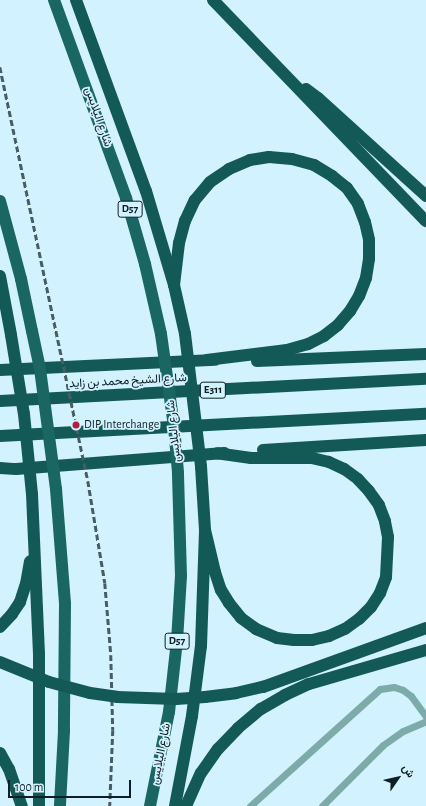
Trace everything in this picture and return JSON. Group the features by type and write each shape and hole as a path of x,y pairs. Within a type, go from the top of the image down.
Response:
{"highway":[{"name":"شارع اليلايس","path":"54,0 126,198 145,264 161,334 174,426 178,473 181,576 169,712 150,806"},
{"path":"76,0 136,162 174,285 185,334 201,467 205,530 201,646 192,716 175,806"},
{"path":"213,0 426,221"},
{"path":"288,78 318,98 426,196"},
{"path":"174,285 179,243 185,220 195,200 210,182 229,169 250,160 269,157 292,159 314,165 332,176 347,188 358,204 365,222 369,240 369,259 366,278 359,296 350,311 338,325 324,336 308,344 288,350 207,360"},
{"path":"0,201 21,279 41,376 56,490 66,604 64,731 60,806"},
{"path":"0,276 24,414 32,494 40,654 39,806"},
{"path":"0,307 8,316"},
{"path":"0,370 207,360 279,361 426,354"},
{"name":"شارع الشيخ محمد بن زايد","path":"0,401 426,379"},
{"path":"0,436 426,414"},
{"path":"0,468 16,469 217,453 426,440"},
{"path":"205,530 215,572 221,590 229,603 241,618 256,629 277,638 312,640 329,636 345,629 359,619 371,607 380,592 386,577 388,537 385,521 379,505 370,491 349,472 329,462 312,458 251,458 217,453"},
{"path":"0,628 20,602 26,584 34,534"},
{"path":"0,662 49,682 90,693 136,698 190,698 236,693 263,686 426,628"},
{"path":"186,806 201,773 218,749 238,728 261,709 285,695 315,682 426,650"},
{"path":"0,753 11,776 22,806"}],"street":[{"path":"250,806 380,689 394,687 403,690 411,696 426,717"},
{"path":"322,806 383,745 403,731 426,721"}],"railway":[{"path":"0,67 88,481 105,583 111,655 113,730 110,806"}],"place":[{"name":"DIP Interchange","path":"76,425"}]}
